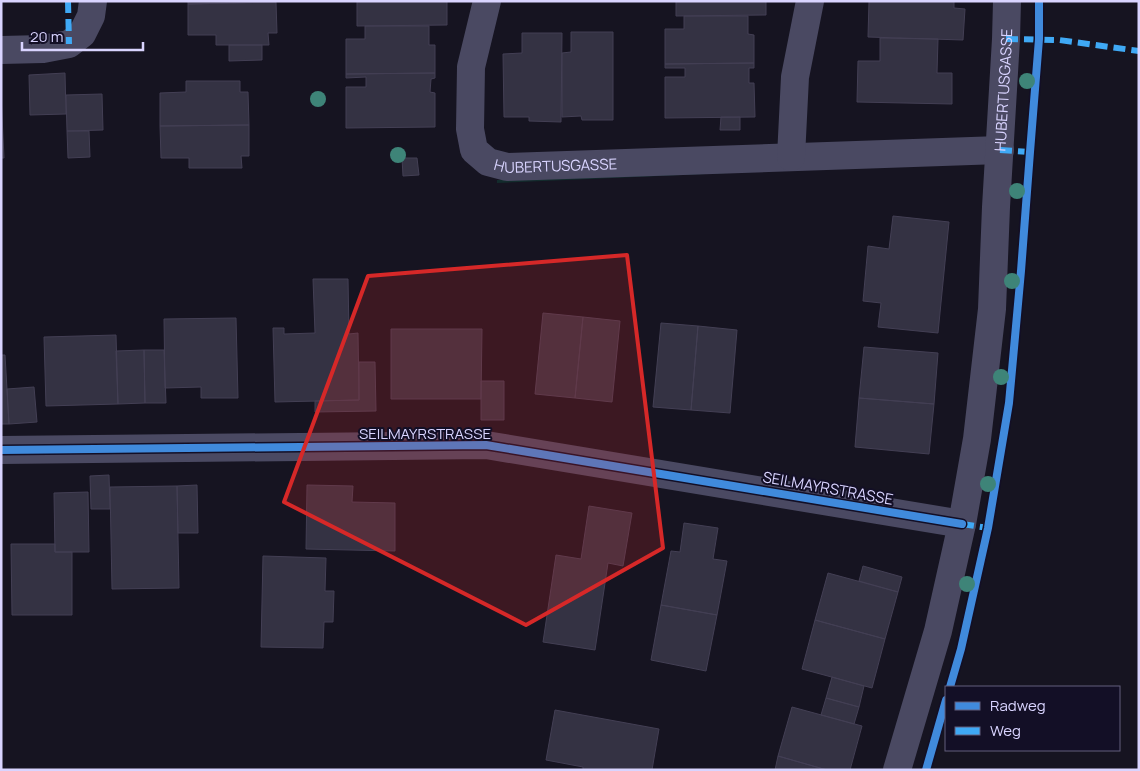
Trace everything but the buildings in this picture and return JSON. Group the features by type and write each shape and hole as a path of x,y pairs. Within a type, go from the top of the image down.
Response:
{"street":[{"path":"1,50 43,49 69,44 82,34 91,16 93,1"},
{"name":"HUBERTUSGASSE","path":"487,1 471,67 470,129 474,150 488,162 507,167 1000,150 1007,1"},
{"path":"792,157 795,77 810,1"},
{"path":"897,770 938,631 962,524 977,439 992,310 1000,150"},
{"name":"SEILMAYRSTRASSE","path":"1,450 486,445 962,524"}],"highlighted area":[{"path":"627,255 663,548 526,625 284,502 368,276"}],"green space":[{"path":"980,162 497,183 497,180"}],"marked path":[{"path":"68,1 69,44"},
{"path":"1006,39 1059,40 1139,51"},
{"path":"1000,150 1030,152"},
{"path":"962,524 988,528"}],"cycle path":[{"path":"950,686 961,649 988,528 1009,403 1039,39 1039,1"},
{"path":"1,450 486,445 962,524"},
{"path":"926,770 945,704"}]}
